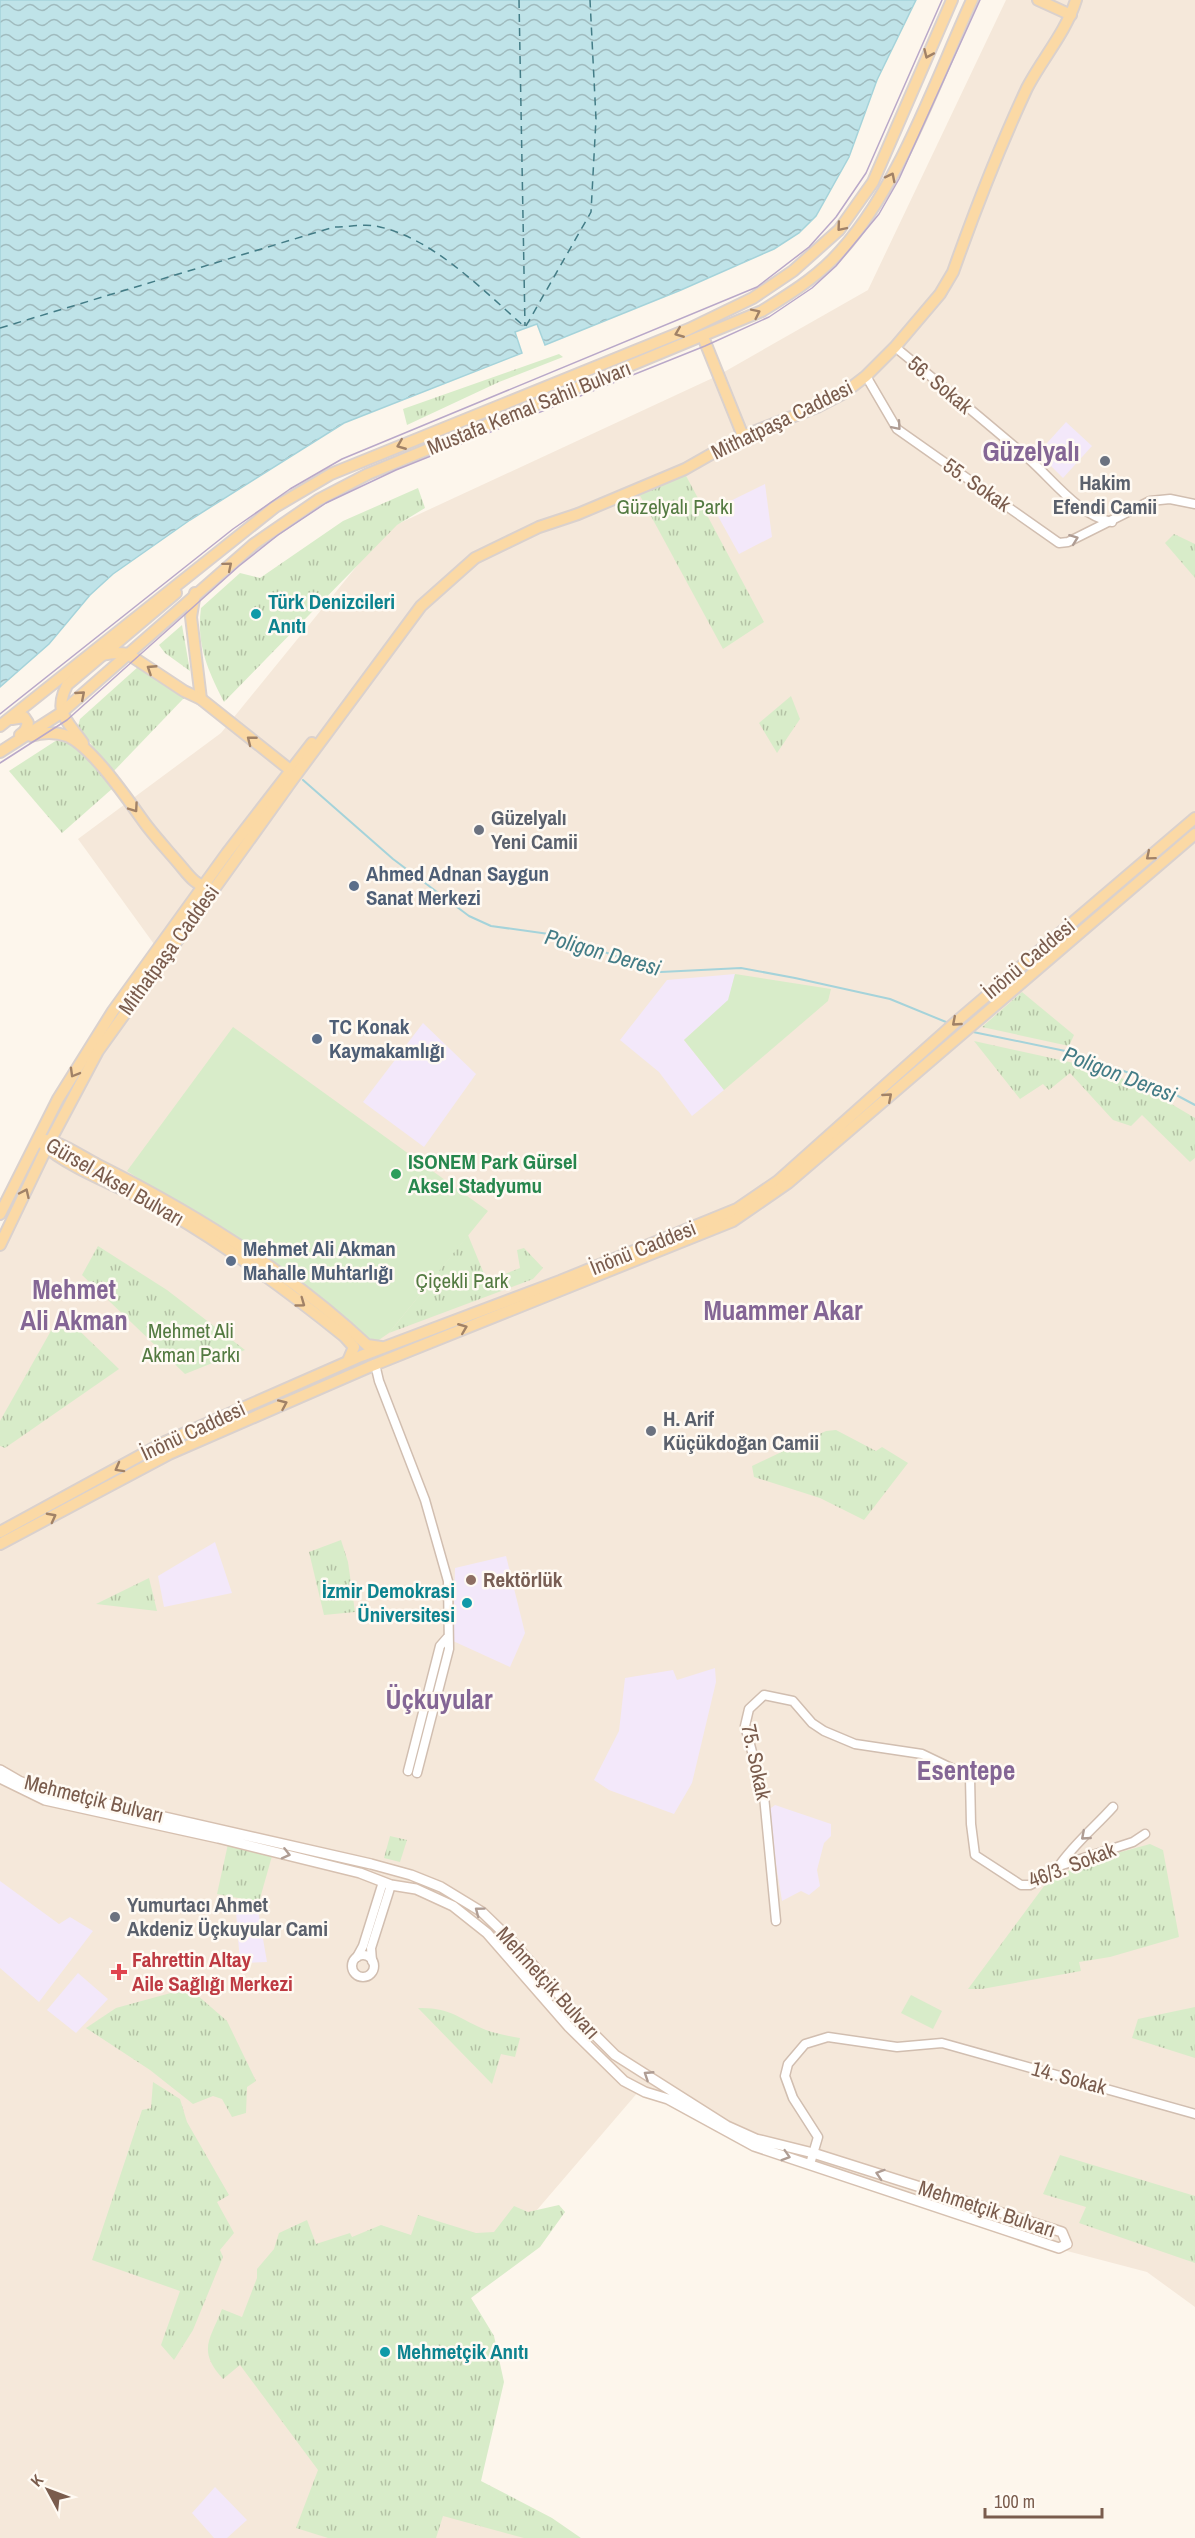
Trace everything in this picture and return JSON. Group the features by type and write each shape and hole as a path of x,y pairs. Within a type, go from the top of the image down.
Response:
{"main road":[{"name":"Mustafa Kemal Sahil Bulvarı","path":"2,724 196,568 276,507 331,474 689,328 753,298 793,271 838,230 873,182 952,0"},
{"name":"Mustafa Kemal Sahil Bulvarı","path":"0,752 61,713 195,593 273,530 318,500 360,478 703,338 762,311 806,282 831,261 854,236 891,178 972,0"},
{"path":"1038,0 1071,15"},
{"name":"Mithatpaşa Caddesi","path":"0,1245 82,1059 203,886 421,606 475,558 539,527 578,514 685,469 743,436 817,407 866,376 895,347 940,294 953,272 1023,98 1042,59 1071,15 1076,0"},
{"path":"703,338 743,436"},
{"path":"97,763 61,713 61,698 68,685 165,604 196,568"},
{"path":"195,593 191,617 201,699"},
{"path":"67,672 104,654 117,652 128,654 184,691 201,699 291,774"},
{"path":"0,747 25,731 28,723 20,717 2,724"},
{"path":"17,741 47,732 67,736 79,744 123,791 148,828 184,870 203,886 215,886"},
{"name":"Mithatpaşa Caddesi","path":"0,1214 98,1051 291,774"},
{"name":"İnönü Caddesi","path":"382,1347 560,1281 737,1209 778,1181 956,1022 1195,818"},
{"name":"İnönü Caddesi","path":"0,1544 169,1454 372,1365 733,1221 788,1183 1195,834"},
{"name":"Gürsel Aksel Bulvarı","path":"45,1142 124,1178 183,1210 285,1278 363,1350"},
{"name":"Gürsel Aksel Bulvarı","path":"45,1142 166,1211 240,1258 363,1350"},
{"path":"124,1178 130,1192"},
{"name":"Gürsel Aksel Bulvarı","path":"363,1350 382,1347"},
{"path":"363,1350 372,1365"},
{"name":"İnönü Caddesi","path":"0,1532 165,1442 346,1362 353,1354 363,1350"},
{"name":"Mehmetçik Bulvarı","path":"0,1770 18,1781 37,1788 148,1818 360,1873 387,1883 416,1889 453,1906 471,1919 509,1956 569,2027 624,2081 645,2092 668,2098 754,2146 1059,2248 1067,2244 1062,2232 813,2153 756,2139 727,2126 615,2055 510,1939 482,1912 441,1887 411,1875 371,1864 148,1818 45,1800 0,1778"},
{"path":"371,1864 387,1883 411,1875"}],"street":[{"name":"56. Sokak","path":"895,347 1030,460 1074,501 1098,519 1112,522"},
{"name":"55. Sokak","path":"866,376 897,429 1059,543 1068,543 1112,522"},
{"path":"1112,522 1150,501 1170,499 1195,504"},
{"path":"372,1365 425,1500 448,1576 447,1638 440,1646 412,1772"},
{"name":"75. Sokak","path":"776,1921 764,1796 745,1726 748,1709 764,1695 793,1701 812,1723 855,1744 922,1754 970,1777"},
{"name":"46/3. Sokak","path":"970,1777 970,1824 975,1855 1021,1885 1030,1885 1044,1878 1059,1866 1133,1842 1145,1834"},
{"path":"1059,1866 1071,1848 1091,1832 1113,1807"},
{"path":"387,1883 371,1947 372,1972 360,1977 352,1969 353,1961 363,1946 387,1883"},
{"path":"357,1957 364,1956 372,1961"},
{"name":"14. Sokak","path":"813,2153 818,2137 793,2098 785,2076 788,2064 805,2044 828,2037 897,2047 942,2043 1195,2114"},
{"path":"810,2163 813,2153"}],"shaded area":[{"path":"1006,0 1195,0 1195,2307 1147,2272 1048,2246 876,2187 639,2091 465,2294 477,2480 570,2538 0,2538 0,1238 159,951 78,839 221,733 387,529 717,376 868,290"},
{"path":"1066,422 1092,446 1063,478 1038,453"},
{"path":"765,484 772,537 739,554 714,509"},
{"path":"735,974 729,1000 684,1040 724,1090 692,1116 659,1072 620,1040 667,980"},
{"path":"423,1023 476,1074 424,1147 363,1102"},
{"path":"215,1542 232,1593 164,1607 158,1576"},
{"path":"506,1556 525,1633 510,1667 453,1641 455,1568"},
{"path":"715,1668 716,1682 692,1783 674,1814 609,1790 594,1780 619,1731 625,1678 673,1670 677,1680"},
{"path":"775,1805 831,1824 831,1836 824,1843 817,1870 820,1886 809,1895 801,1891 782,1901 767,1811"},
{"path":"0,1881 59,1924 70,1917 93,1931 39,2002 0,1968"},
{"path":"258,1910 267,1962 240,1963 236,1911"},
{"path":"78,1973 108,1999 76,2033 47,2010"},
{"path":"215,2487 247,2520 227,2538 214,2538 192,2513"}],"green space":[{"path":"559,354 563,357 499,382 407,425 403,409"},
{"name":"Güzelyalı Parkı","path":"684,472 764,622 723,649 638,492"},
{"path":"418,488 425,508 397,525 224,702 213,679 202,645 201,608 240,573 260,578 343,521"},
{"path":"1174,534 1195,544 1195,578 1165,543"},
{"path":"182,625 190,671 165,653 159,645"},
{"path":"139,666 184,698 112,773 78,726 80,719"},
{"path":"791,696 800,719 777,753 759,723"},
{"path":"57,740 75,745 113,788 62,833 9,771"},
{"path":"735,974 831,989 828,1001 724,1090 684,1040 728,1000"},
{"path":"1022,992 1074,1035 1069,1046 982,1027"},
{"path":"233,1027 488,1211 389,1333 370,1346 276,1269 127,1171"},
{"path":"974,1041 1074,1063 1136,1083 1195,1118 1195,1158 1190,1162 1142,1115 1131,1126 1113,1120 1070,1073 1049,1090 1043,1084 1020,1099"},
{"name":"Çiçekli Park","path":"468,1235 487,1281 520,1268 517,1250 524,1248 543,1268 533,1279 389,1333"},
{"name":"Mehmet Ali Akman Parkı","path":"98,1246 167,1290 245,1350 185,1374 82,1275"},
{"path":"61,1313 119,1369 5,1448 0,1446 0,1421"},
{"path":"836,1430 876,1451 882,1447 908,1463 864,1520 820,1498 754,1477 752,1466 826,1431"},
{"path":"341,1540 348,1562 355,1612 324,1615 309,1552"},
{"path":"149,1578 157,1611 96,1604"},
{"path":"390,1836 407,1840 400,1862 384,1858"},
{"path":"228,1844 272,1856 259,1902 217,1894"},
{"path":"1150,1844 1163,1850 1179,1937 1110,1957 1079,1962 1081,1971 982,1989 968,1989 1047,1882 1088,1861"},
{"path":"189,1988 227,2021 256,2081 247,2087 246,2113 232,2117 222,2099 213,2096 193,2104 150,2070 86,2028 116,2008"},
{"path":"911,1995 942,2011 933,2029 901,2013"},
{"path":"1195,2007 1195,2058 1132,2038 1138,2019"},
{"path":"418,2008 439,2009 486,2030 520,2038 515,2057 501,2054 492,2084"},
{"path":"153,2082 180,2099 187,2122 229,2195 217,2202 234,2233 220,2250 223,2257 193,2330 174,2360 161,2345 180,2291 92,2260 142,2110 151,2108"},
{"path":"1060,2155 1195,2196 1195,2263 1079,2223 1086,2207 1043,2194"},
{"path":"559,2205 565,2212 540,2247 471,2298 494,2336 504,2382 481,2481 552,2518 581,2538 524,2538 443,2516 436,2538 328,2538 296,2528 318,2470 240,2365 223,2379 210,2360 208,2352 210,2337 222,2309 242,2317 257,2278 257,2269 274,2249 279,2233 307,2220 316,2244 350,2233 352,2237 381,2225 411,2235 418,2215 476,2233 494,2232 514,2206 528,2212"}],"water":[{"path":"0,0 916,0 877,80 849,157 816,216 799,233 774,249 681,290 545,345 537,324 515,332 522,353 344,423 190,520 113,574 90,595 49,644 0,687"}],"waterway":[{"name":"Poligon Deresi","path":"303,780 393,859 469,916 491,926 556,935 661,972 741,968 795,978 890,999 946,1022"},
{"name":"Poligon Deresi","path":"973,1032 1075,1053 1148,1080 1195,1105"}],"ferry route":[{"path":"519,0 525,326"},
{"path":"526,326 591,212 596,119 590,0"},
{"path":"0,328 334,227 366,225 397,232 437,253 525,327"}],"tram line":[{"path":"0,714 233,529 290,489 342,459 757,287 809,247 836,217 866,173 942,0"},
{"path":"0,763 67,720 239,566 278,535 326,503 396,470 705,346 769,317 812,288 836,266 879,214 899,179 980,0"}],"place":[{"name":"Hakim Efendi Camii","path":"1105,461"},
{"name":"Türk Denizcileri Anıtı","path":"256,614"},
{"name":"Güzelyalı Yeni Camii","path":"479,830"},
{"name":"Ahmed Adnan Saygun Sanat Merkezi","path":"354,886"},
{"name":"TC Konak Kaymakamlığı","path":"317,1039"},
{"name":"ISONEM Park Gürsel Aksel Stadyumu","path":"396,1174"},
{"name":"Mehmet Ali Akman Mahalle Muhtarlığı","path":"231,1261"},
{"name":"H. Arif Küçükdoğan Camii","path":"651,1431"},
{"name":"Rektörlük","path":"471,1580"},
{"name":"İzmir Demokrasi Üniversitesi","path":"467,1603"},
{"name":"Yumurtacı Ahmet Akdeniz Üçkuyular Cami","path":"115,1917"},
{"name":"Fahrettin Altay Aile Sağlığı Merkezi","path":"119,1972"},
{"name":"Mehmetçik Anıtı","path":"385,2352"}],"district":[{"name":"Güzelyalı","path":"1031,452"},
{"name":"Mehmet Ali Akman","path":"74,1306"},
{"name":"Muammer Akar","path":"783,1311"},
{"name":"Üçkuyular","path":"439,1700"},
{"name":"Esentepe","path":"966,1771"}]}
